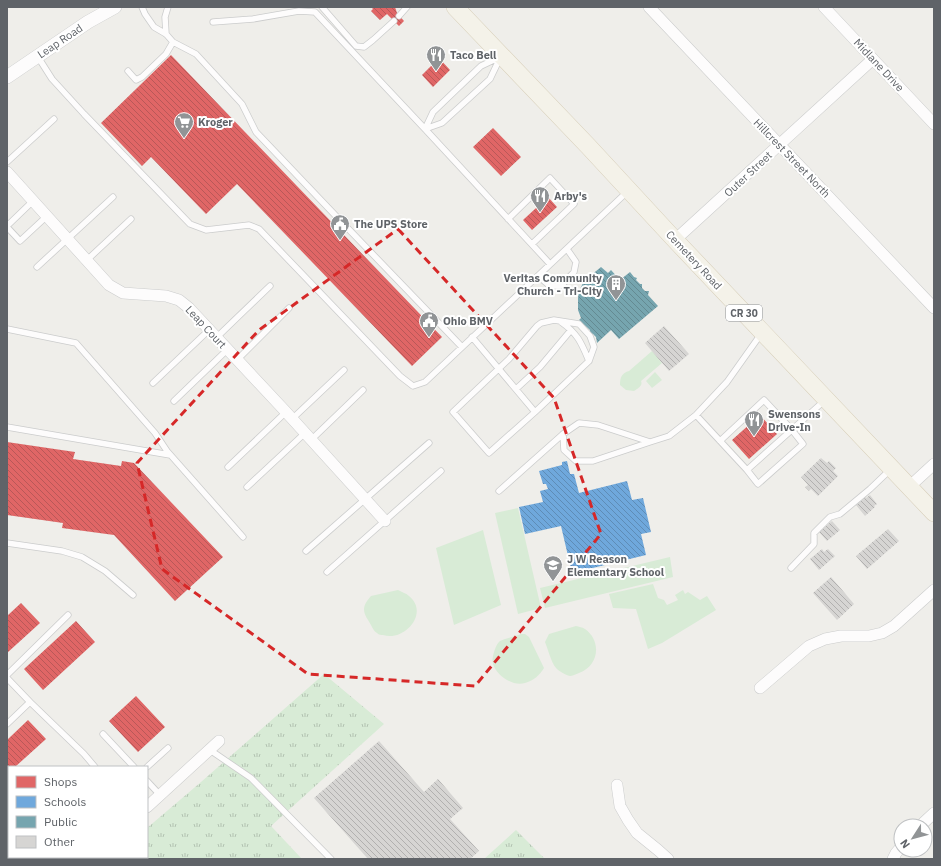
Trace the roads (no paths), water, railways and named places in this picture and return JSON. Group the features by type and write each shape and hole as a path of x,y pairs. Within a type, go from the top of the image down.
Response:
{"main road":[{"name":"Cemetery Road","path":"455,7 934,513"}],"street":[{"name":"Leap Road","path":"7,78 88,22 115,7"},
{"name":"Hillcrest Street North","path":"649,7 934,308"},
{"name":"Midlane Drive","path":"824,7 934,124"},
{"name":"Outer Street","path":"675,240 873,59"},
{"name":"Leap Court","path":"7,172 110,285 123,293 166,296 179,300 189,308 365,498 384,521"},
{"path":"909,487 934,464"},
{"path":"760,688 809,646 825,639 841,636 869,636 882,633 894,626 934,590"},
{"path":"148,806 219,741"},
{"path":"617,785 620,806 628,820 637,833 668,859"}],"lane":[{"path":"142,7 154,28 166,34 173,42 196,54 242,104 256,132 462,347"},
{"path":"166,34 165,18 168,7"},
{"path":"322,7 356,46 364,47 394,21"},
{"path":"399,16 407,7"},
{"path":"213,22 317,9 550,264"},
{"path":"128,72 136,80 142,77 166,54 173,42"},
{"path":"38,56 52,79 190,224 206,230 249,225 259,229 400,376 413,386 425,382 628,190"},
{"path":"426,129 442,123 490,79 501,56"},
{"path":"426,129 433,112 480,66 501,56"},
{"path":"7,162 54,120"},
{"path":"508,219 550,178 574,204 532,244"},
{"path":"37,267 113,197"},
{"path":"33,201 7,226 20,241 47,216"},
{"path":"87,260 131,219"},
{"path":"538,276 550,286 561,286 574,272 576,262 567,249"},
{"path":"153,384 270,286"},
{"path":"236,360 289,308"},
{"path":"559,320 578,336 589,361"},
{"path":"559,320 579,324 590,336 594,346 589,361 489,453 453,412 509,359 537,326 541,323 559,320"},
{"path":"7,329 76,343 155,433 170,455 243,536"},
{"path":"516,389 540,367 571,330"},
{"path":"563,434 564,450 576,462 593,461 669,436 696,415 727,382 762,333"},
{"path":"472,337 535,412"},
{"path":"174,401 227,350"},
{"path":"228,467 344,370"},
{"path":"247,487 363,390"},
{"path":"747,470 825,399"},
{"path":"696,415 758,484 802,444 792,430 764,400 720,441"},
{"path":"499,491 563,434 579,423 598,426 650,442"},
{"path":"7,427 170,455"},
{"path":"306,550 429,443"},
{"path":"791,568 814,544 814,533 830,517 840,514 891,469"},
{"path":"327,572 441,471"},
{"path":"7,543 62,551 82,557 105,571 133,595"},
{"path":"7,675 68,615"},
{"path":"7,678 84,754 94,766"},
{"path":"7,724 30,702"},
{"path":"103,734 133,766"},
{"path":"148,766 168,748"},
{"path":"210,750 251,778 331,859"},
{"path":"148,782 160,795"}],"place":[{"name":"Taco Bell","path":"436,72"},
{"name":"Kroger","path":"184,139"},
{"name":"Arby's","path":"540,213"},
{"name":"The UPS Store","path":"340,241"},
{"name":"Veritas Community Church - Tri-City","path":"616,301"},
{"name":"Ohio BMV","path":"429,338"},
{"name":"Swensons Drive-In","path":"754,437"},
{"name":"J W Reason Elementary School","path":"553,582"}]}
